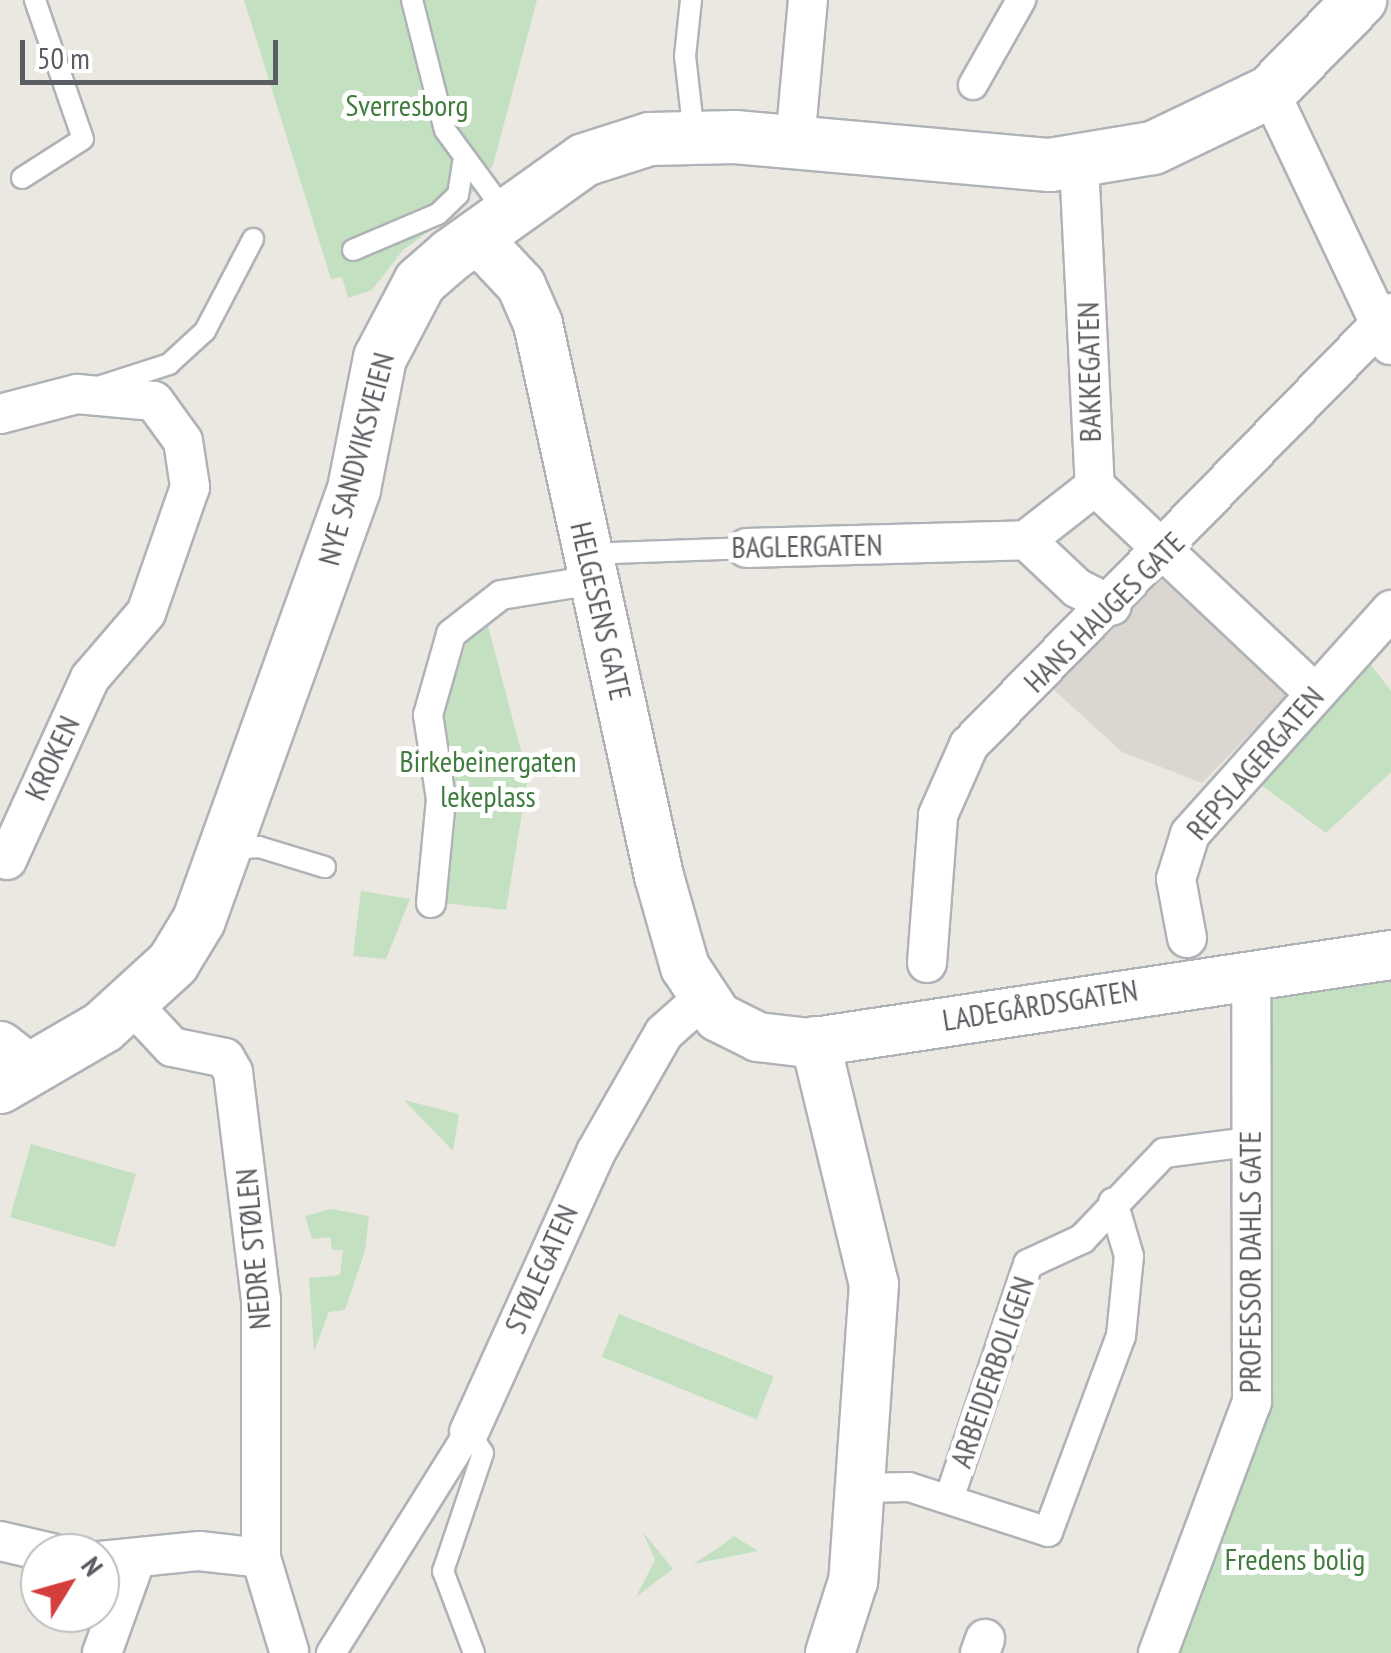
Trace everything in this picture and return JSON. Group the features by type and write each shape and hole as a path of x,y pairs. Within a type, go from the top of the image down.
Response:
{"main road":[{"name":"NYE SANDVIKSVEIEN","path":"7,1072 132,1002 173,962 232,850 354,490 380,358 420,282 491,225 584,160 650,139 796,142 1079,163 1189,136 1270,92 1360,0"}],"street":[{"path":"796,142 808,0"},
{"path":"973,85 1020,0"},
{"path":"1270,92 1388,329"},
{"name":"BAKKEGATEN","path":"1079,163 1095,486 1163,554 1315,692"},
{"name":"HELGESENS GATE","path":"491,225 538,324 659,876 701,1000"},
{"name":"HANS HAUGES GATE","path":"927,963 949,779 982,732 1388,329"},
{"name":"KROKEN","path":"0,414 77,394 154,401 183,440 190,487 146,613 104,660 6,860"},
{"path":"1095,486 1026,540 1077,588 1112,606"},
{"name":"BAGLERGATEN","path":"746,548 1026,540"},
{"path":"431,903 441,799 428,715 451,634 501,595 591,567"},
{"name":"REPSLAGERGATEN","path":"1187,938 1178,855 1315,692 1391,610"},
{"name":"LADEGÅRDSGATEN","path":"701,1000 735,1030 815,1040 1390,953"},
{"name":"PROFESSOR DAHLS GATE","path":"1158,1653 1252,1402 1251,974"},
{"name":"STØLEGATEN","path":"469,1432 596,1152 664,1032 701,1000"},
{"name":"NEDRE STØLEN","path":"132,1002 172,1048 225,1058 233,1072 261,1299 261,1558 289,1651"},
{"path":"815,1040 847,1194 872,1255 875,1334 853,1581 830,1653"},
{"name":"ARBEIDERBOLIGEN","path":"1114,1202 1129,1256 1121,1336 1048,1532 950,1496 1019,1280 1041,1254 1082,1239 1114,1202 1164,1153 1249,1142"},
{"path":"332,1653 469,1432"},
{"path":"860,1488 950,1496"},
{"path":"120,1563 199,1551 261,1558"}],"lane":[{"path":"22,178 83,139 34,0"},
{"path":"412,0 436,108 491,225"},
{"path":"690,0 685,56 694,137"},
{"path":"353,250 438,214 458,195 463,162"},
{"path":"77,394 169,364 205,331 254,239"},
{"name":"BAGLERGATEN","path":"591,567 746,548"},
{"path":"232,850 259,847 325,867"},
{"path":"469,1432 484,1454 444,1555 474,1653"}],"shaded area":[{"path":"1165,571 1293,690 1202,783 1122,752 1053,689"}],"green space":[{"name":"Sverresborg","path":"244,0 537,0 493,165 460,209 403,250 372,290 348,298 342,277 331,279"},
{"name":"Birkebeinergaten lekeplass","path":"487,622 528,777 506,910 444,903 441,720 472,627"},
{"path":"1371,665 1391,691 1391,772 1326,833 1253,779"},
{"path":"361,891 410,899 386,959 353,956"},
{"name":"Fredens bolig","path":"1391,955 1391,1653 1158,1653 1247,1424 1251,973"},
{"path":"404,1100 459,1114 453,1151"},
{"path":"31,1144 136,1174 115,1247 10,1217"},
{"path":"331,1209 369,1216 365,1251 345,1310 329,1312 314,1352 309,1278 340,1275 343,1250 332,1250 330,1237 312,1239 305,1216"},
{"path":"619,1314 774,1377 757,1419 602,1357"},
{"path":"643,1532 673,1569 636,1597 655,1560"},
{"path":"734,1536 758,1551 693,1564 721,1546"}]}
